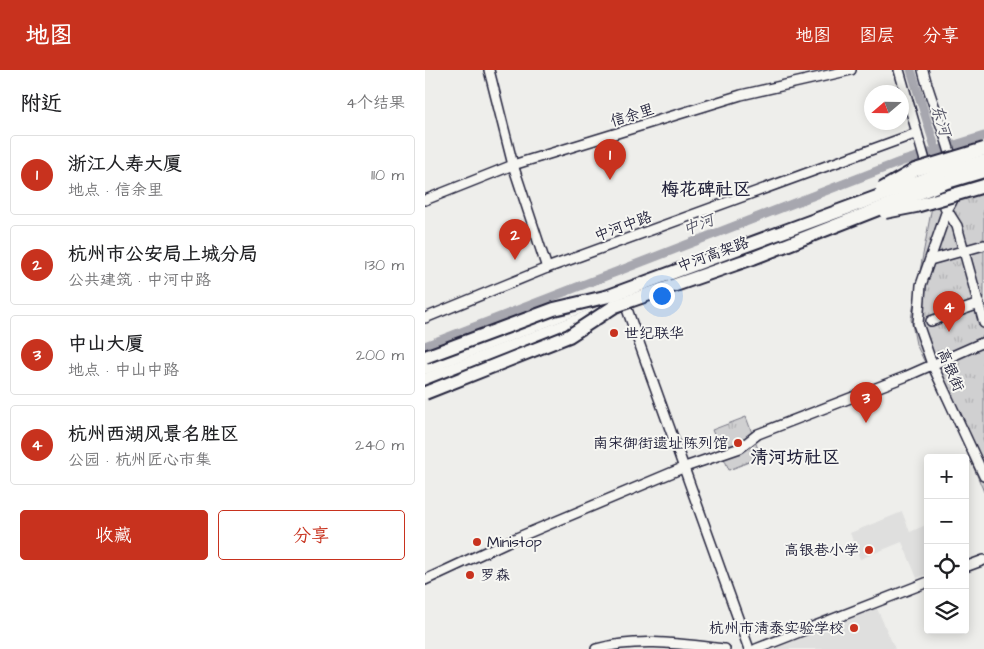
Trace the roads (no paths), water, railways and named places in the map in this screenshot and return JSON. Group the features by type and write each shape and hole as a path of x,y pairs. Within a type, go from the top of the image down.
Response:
{"highway":[{"path":"851,213 915,170 984,149"},
{"name":"中河高架路","path":"425,368 612,301 753,258 942,173 984,161"},
{"name":"中河高架路","path":"851,213 984,171"},
{"path":"851,213 916,206 984,186"},
{"path":"425,357 553,309 612,301"},
{"path":"425,393 569,336 612,301"},
{"name":"中河高架路","path":"425,380 612,301"}],"street":[{"path":"489,70 513,165 547,268"},
{"name":"信余里","path":"425,200 513,165 741,95 851,70"},
{"path":"899,70 917,135 936,192 957,226 984,323"},
{"name":"高银街","path":"923,70 950,154 956,186 954,199 947,210 921,285 918,324 932,364 984,476"},
{"name":"中河中路","path":"425,318 547,268 917,135"},
{"path":"930,260 984,245"},
{"path":"618,286 685,467 749,649"},
{"path":"931,321 979,304"},
{"path":"425,580 507,542 685,467 739,448 758,434 907,376 984,342"},
{"path":"969,566 984,560"},
{"path":"756,649 924,584"},
{"path":"596,649 619,642 661,642 725,649"}],"waterway":[{"name":"东河","path":"911,70 936,150"},
{"name":"中河","path":"425,346 900,162 984,136"}],"place":[{"name":"浙江人寿大厦","path":"610,180"},
{"name":"杭州市公安局上城分局","path":"515,260"},
{"name":"杭州西湖风景名胜区","path":"949,332"},
{"name":"世纪联华","path":"614,333"},
{"name":"中山大厦","path":"866,423"},
{"name":"南宋御街遗址陈列馆","path":"738,443"},
{"name":"Ministop","path":"477,542"},
{"name":"高银巷小学","path":"869,550"},
{"name":"罗森","path":"470,575"},
{"name":"杭州市清泰实验学校","path":"854,628"}],"district":[{"name":"梅花碑社区","path":"706,189"},
{"name":"清河坊社区","path":"795,457"}]}
